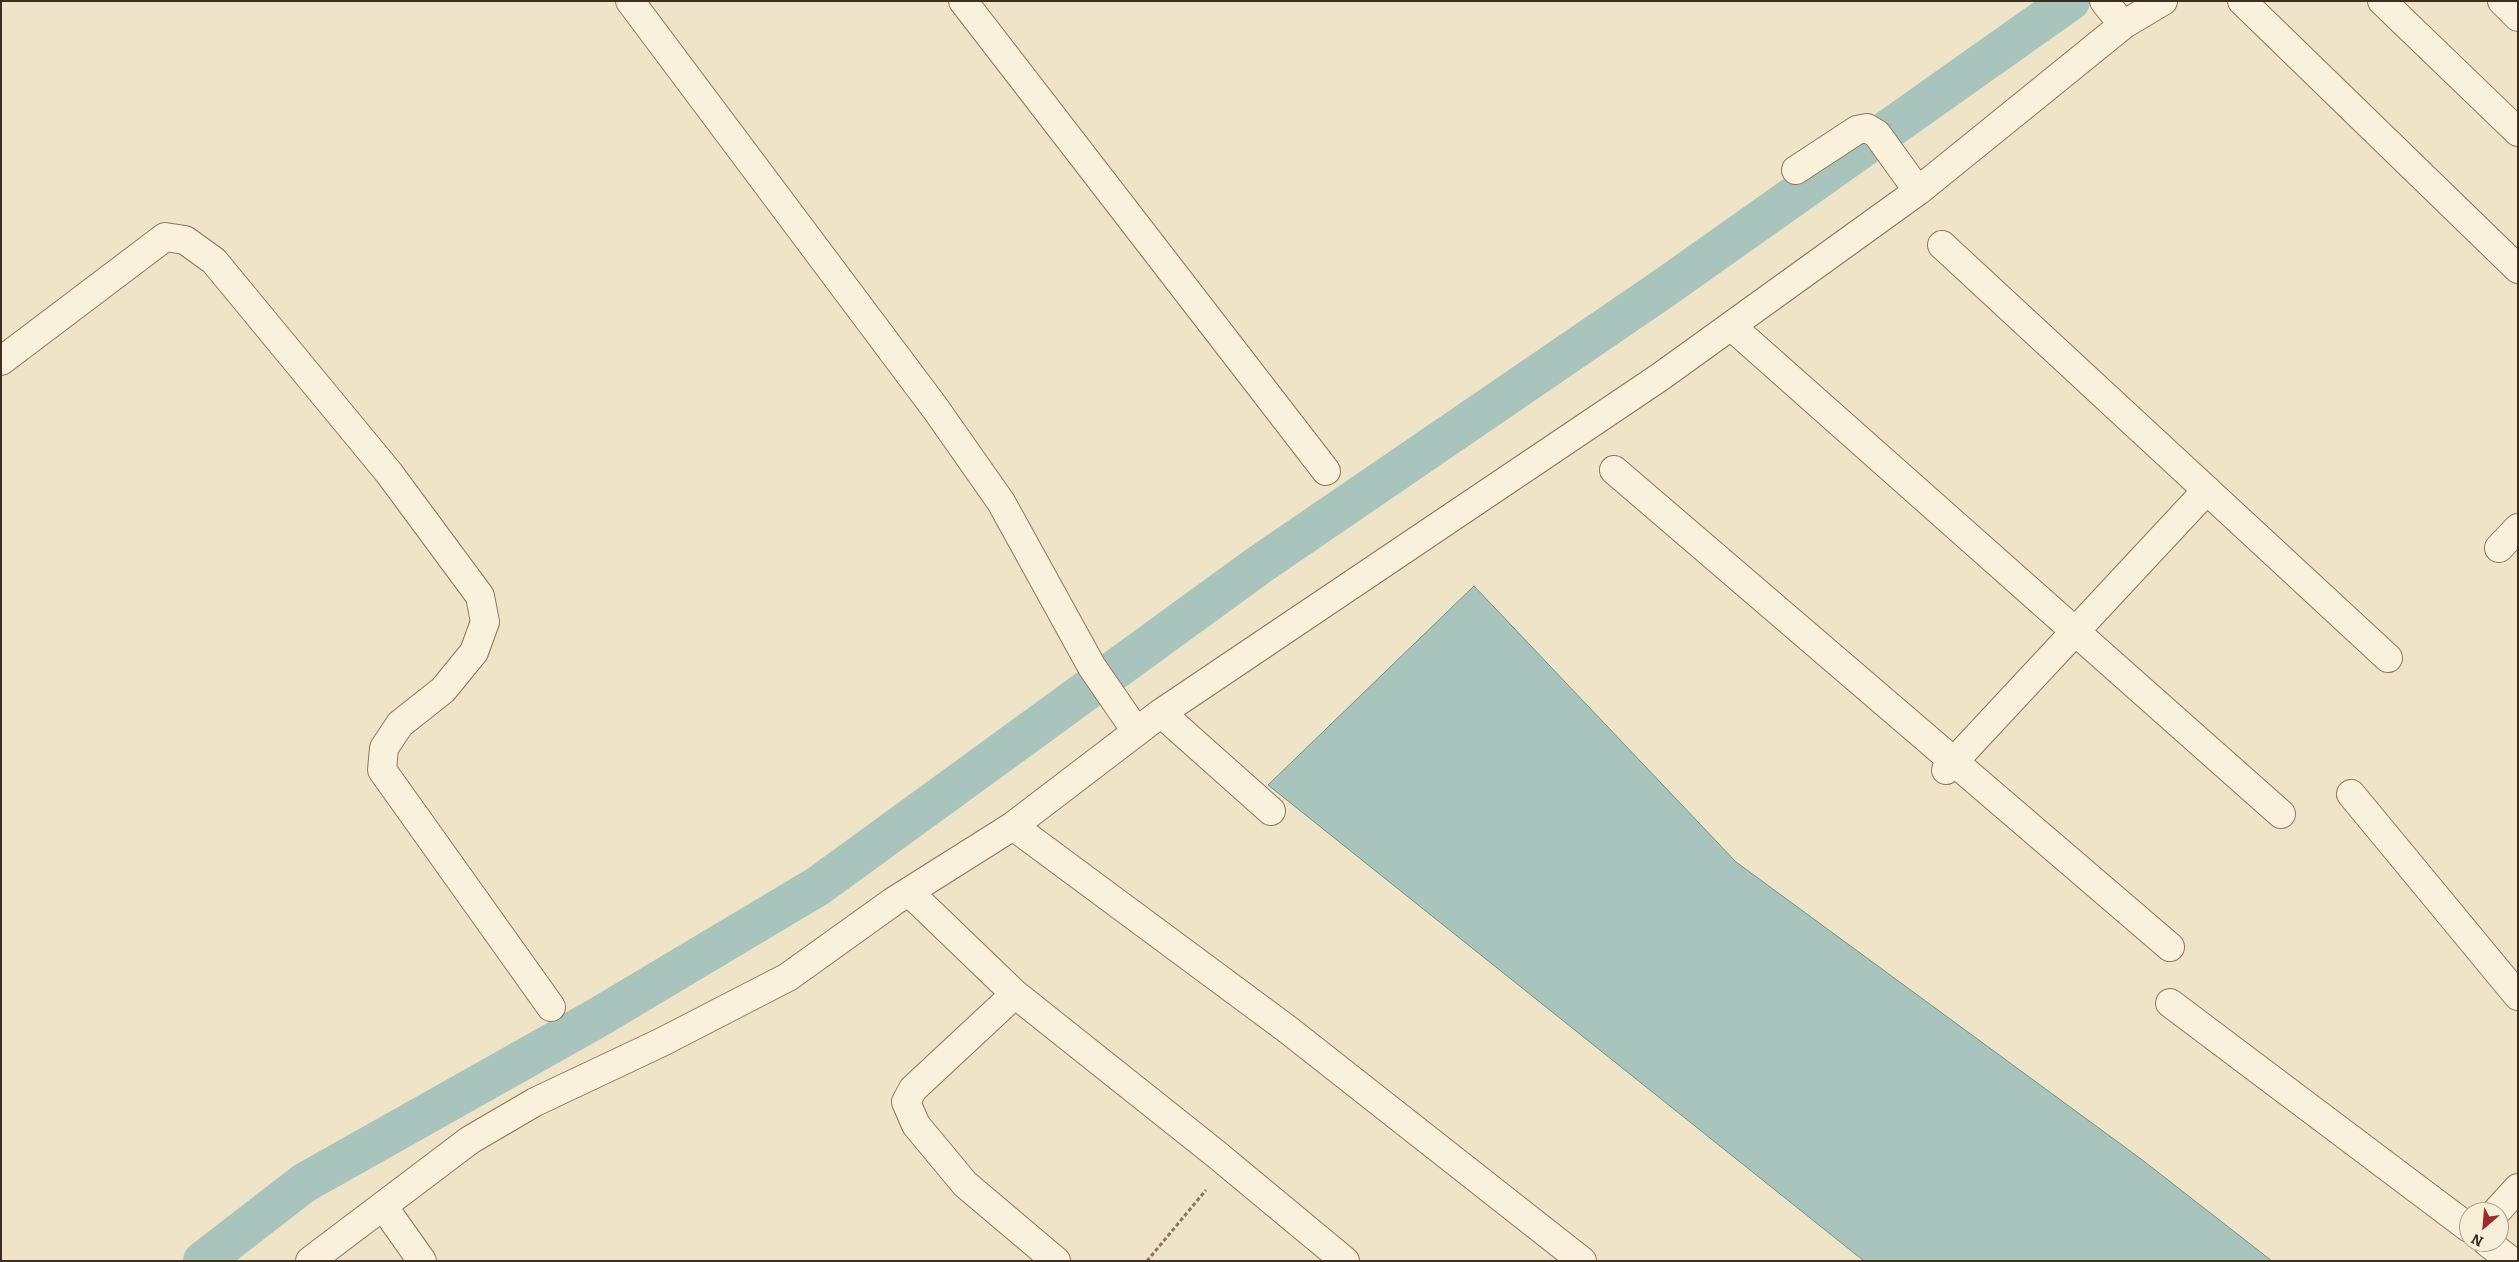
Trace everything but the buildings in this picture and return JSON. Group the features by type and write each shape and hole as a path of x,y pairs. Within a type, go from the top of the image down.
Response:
{"street":[{"path":"630,1 935,408 995,494 1051,591 1092,668 1136,729"},
{"path":"963,1 1326,471"},
{"path":"2104,1 2123,24"},
{"path":"310,1261 470,1140 534,1102 662,1042 788,976 909,892 1012,826 1136,729 1660,377 1731,326 1912,181 2123,24 2163,1"},
{"path":"2242,1 2518,269"},
{"path":"2382,1 2518,132"},
{"path":"2502,1 2518,17"},
{"path":"1796,170 1857,130 1868,128 1877,134 1912,181"},
{"path":"1,361 165,236 185,240 214,261 389,473 480,596 485,622 474,652 443,690 400,724 384,748 382,770 551,1007"},
{"path":"1942,245 2388,658"},
{"path":"1731,326 2281,814"},
{"path":"1614,470 1950,766 2170,947"},
{"path":"1950,766 2207,490"},
{"path":"2499,548 2518,528"},
{"path":"1161,713 1271,811"},
{"path":"2351,794 2518,996"},
{"path":"1012,826 1280,1023 1582,1261"},
{"path":"909,892 1014,994 1228,1164 1345,1261"},
{"path":"1014,994 913,1089 906,1102 916,1125 965,1184 1056,1261"},
{"path":"2170,1003 2459,1220"},
{"path":"2505,1202 2518,1188"},
{"path":"383,1206 422,1261"},
{"path":"2500,1252 2511,1261"}],"path":[{"path":"1147,1261 1228,1164"}],"water":[{"path":"1474,586 1736,862 2141,1159 2272,1261 1864,1261 1268,785"}],"waterway":[{"path":"203,1261 304,1183 597,1018 818,886 1259,565 1664,288 2070,1"}]}
